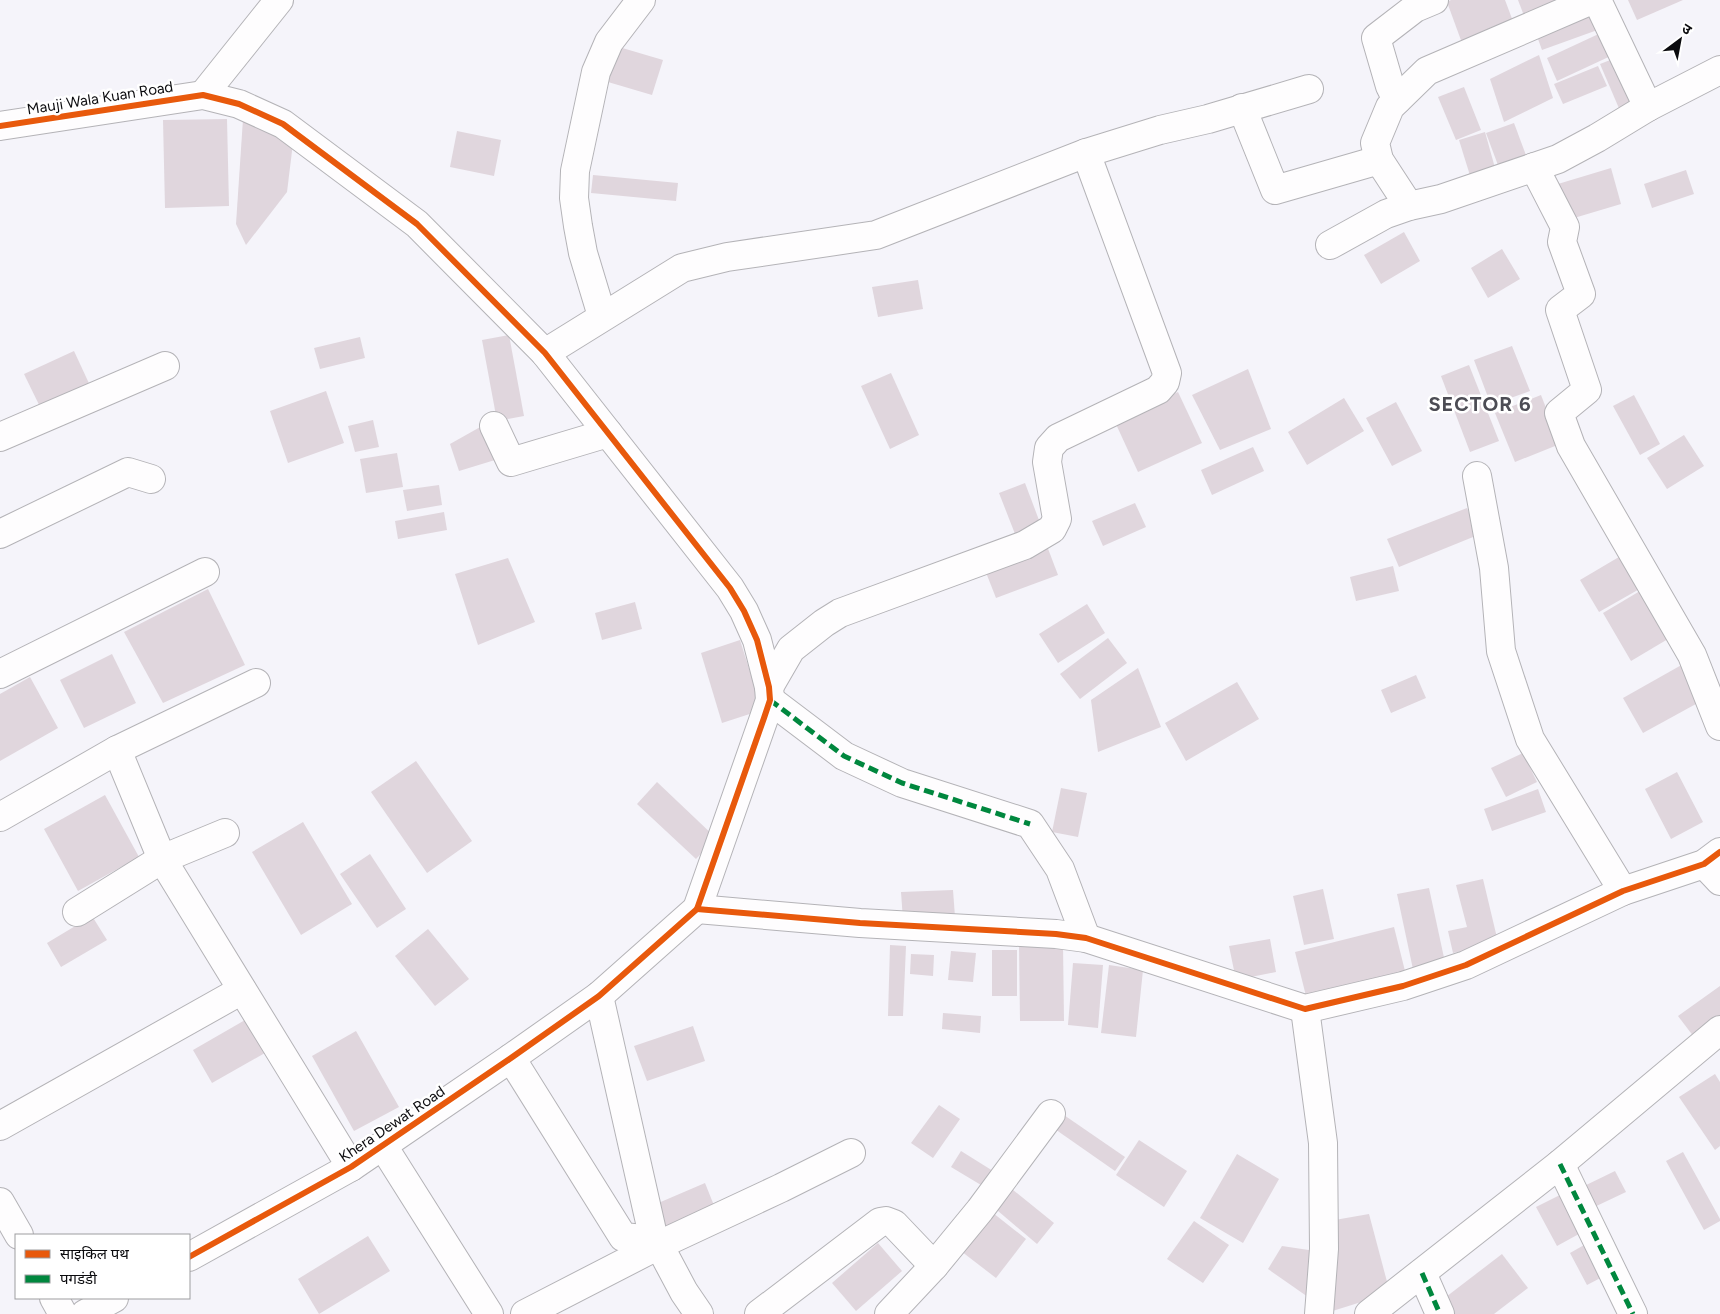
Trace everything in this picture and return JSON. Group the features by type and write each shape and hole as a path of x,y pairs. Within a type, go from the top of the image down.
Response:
{"street":[{"path":"602,316 583,253 574,198 575,171 596,72 609,42 640,0"},
{"path":"1397,100 1390,86 1376,38 1414,8 1434,0"},
{"path":"1409,206 1379,160 1375,143 1390,107 1427,71 1592,0"},
{"path":"1596,0 1648,107"},
{"path":"278,1 203,96 239,104 283,124 417,224 545,353 730,588 744,611 757,640 769,694 844,756 902,783 1030,824 1060,870 1086,938"},
{"path":"1330,245 1386,214 1409,206 1442,199 1558,159 1648,107 1720,70"},
{"path":"545,353 682,268 726,257 876,235 1086,153 1160,130 1208,119 1309,89"},
{"name":"Mauji Wala Kuan Road","path":"0,126 203,96"},
{"path":"1242,108 1275,190 1379,160"},
{"path":"1086,153 1167,373 1165,382 1158,390 1058,438 1049,448 1046,462 1057,519 1052,529 1025,545 840,613 824,622 791,649 769,694 697,909 860,923 1056,934 1086,938 1305,1008 1403,986 1466,965 1623,891 1715,866"},
{"path":"1534,167 1565,227 1562,242 1581,294 1560,310 1587,390 1559,413 1571,446 1692,655 1720,726"},
{"path":"0,437 165,366"},
{"path":"494,426 511,462 608,432"},
{"path":"0,534 128,472 151,479"},
{"path":"1477,476 1494,568 1501,651 1530,739 1623,891"},
{"path":"0,674 205,572"},
{"path":"0,817 116,750 256,683"},
{"path":"116,750 162,859 352,1167"},
{"path":"77,912 162,859 225,833"},
{"name":"Khera Dewat Road","path":"190,1256 352,1167 383,1146 599,996 697,909"},
{"path":"0,1126 242,990"},
{"path":"599,996 657,1242 684,1292 699,1314"},
{"path":"1305,1008 1324,1143 1324,1249 1319,1314"},
{"path":"1369,1314 1560,1164 1720,1030"},
{"path":"511,1058 623,1237 657,1242"},
{"path":"889,1314 934,1266 980,1210 1051,1114"},
{"path":"383,1146 489,1314"},
{"path":"525,1314 657,1242 781,1188 851,1153"},
{"path":"1560,1164 1633,1314"},
{"path":"0,1202 18,1234"},
{"path":"759,1314 880,1222 886,1221 894,1224 934,1266"},
{"path":"1422,1273 1440,1314"},
{"path":"55,1299 63,1314"},
{"path":"85,1314 112,1299"}],"building":[{"path":"1451,0 1505,0 1514,24 1462,43 1447,2"},
{"path":"1518,0 1578,0 1526,21"},
{"path":"1628,0 1683,0 1637,20"},
{"path":"1595,5 1603,28 1542,50 1534,28"},
{"path":"1605,31 1615,54 1557,81 1547,58"},
{"path":"619,47 663,60 652,95 608,82"},
{"path":"1539,55 1553,98 1504,122 1490,79"},
{"path":"1618,57 1640,105 1621,113 1600,64"},
{"path":"1598,66 1607,86 1563,104 1554,84"},
{"path":"1464,87 1481,130 1456,140 1438,97"},
{"path":"227,119 229,206 165,208 163,120"},
{"path":"243,119 293,143 287,192 246,245 236,224"},
{"path":"1514,123 1530,166 1502,176 1486,133"},
{"path":"457,131 501,140 494,176 450,167"},
{"path":"1485,132 1497,175 1472,182 1459,140"},
{"path":"1611,168 1621,204 1564,221 1548,187"},
{"path":"1686,170 1694,194 1652,208 1644,184"},
{"path":"593,175 678,183 676,201 591,193"},
{"path":"1404,232 1420,261 1381,284 1364,255"},
{"path":"1502,249 1520,279 1488,298 1471,268"},
{"path":"918,280 923,309 878,317 872,287"},
{"path":"509,335 524,416 497,421 482,340"},
{"path":"360,337 365,358 320,369 314,348"},
{"path":"1512,346 1530,391 1491,405 1474,360"},
{"path":"74,351 93,392 44,415 24,374"},
{"path":"1469,365 1499,441 1470,452 1441,376"},
{"path":"1248,369 1271,429 1220,450 1192,395"},
{"path":"891,373 919,435 890,449 861,386"},
{"path":"326,391 344,443 288,463 270,411"},
{"path":"1178,392 1202,443 1138,472 1115,422"},
{"path":"1541,395 1560,444 1515,462 1495,413"},
{"path":"1634,395 1660,444 1640,455 1613,406"},
{"path":"1344,398 1364,431 1307,465 1288,432"},
{"path":"1396,402 1422,451 1392,466 1366,418"},
{"path":"373,420 379,447 355,452 348,426"},
{"path":"482,426 495,460 459,471 450,444"},
{"path":"1684,435 1704,466 1667,489 1647,458"},
{"path":"1253,447 1264,471 1212,495 1201,470"},
{"path":"397,453 403,487 366,493 360,459"},
{"path":"1025,483 1042,528 1017,539 999,493"},
{"path":"439,485 442,505 407,511 403,490"},
{"path":"1135,503 1146,527 1103,546 1092,521"},
{"path":"1467,508 1478,535 1399,567 1387,539"},
{"path":"444,512 447,530 398,539 395,521"},
{"path":"1047,546 1058,575 996,598 985,570"},
{"path":"1624,554 1643,587 1599,612 1580,580"},
{"path":"508,558 535,622 478,645 455,574"},
{"path":"1393,566 1399,591 1356,601 1350,577"},
{"path":"1645,588 1673,636 1631,661 1603,613"},
{"path":"208,589 245,665 163,703 124,632"},
{"path":"635,602 642,629 602,640 595,613"},
{"path":"1087,604 1105,633 1058,663 1039,634"},
{"path":"1108,638 1127,663 1080,699 1060,674"},
{"path":"740,640 762,710 722,723 701,653"},
{"path":"112,654 136,703 84,728 60,680"},
{"path":"1685,663 1705,699 1643,733 1623,698"},
{"path":"1138,668 1161,727 1098,752 1091,700"},
{"path":"1416,675 1426,698 1391,713 1381,690"},
{"path":"30,677 58,728 0,761 0,694"},
{"path":"1237,682 1259,719 1186,761 1165,723"},
{"path":"1523,753 1537,782 1506,797 1491,768"},
{"path":"416,761 472,841 427,873 371,792"},
{"path":"1677,772 1703,822 1671,839 1645,789"},
{"path":"657,782 716,838 696,859 637,804"},
{"path":"1061,788 1087,793 1078,837 1052,832"},
{"path":"1538,789 1546,812 1492,831 1484,809"},
{"path":"105,795 139,857 78,891 44,829"},
{"path":"303,822 352,904 301,935 252,852"},
{"path":"370,854 406,909 377,928 340,874"},
{"path":"1483,879 1498,942 1453,953 1448,931 1467,927 1456,885"},
{"path":"1429,888 1446,967 1414,974 1397,894"},
{"path":"1323,889 1334,939 1304,945 1293,896"},
{"path":"953,890 955,917 903,920 901,892"},
{"path":"92,916 107,940 61,967 47,943"},
{"path":"1394,927 1406,975 1307,1000 1295,952"},
{"path":"428,929 469,979 435,1006 395,956"},
{"path":"1270,939 1276,972 1236,980 1229,946"},
{"path":"1019,944 1063,944 1064,1021 1020,1021"},
{"path":"890,945 906,946 903,1016 888,1016"},
{"path":"992,950 1017,950 1017,996 992,996"},
{"path":"951,951 976,953 973,982 948,980"},
{"path":"911,954 934,955 933,976 910,974"},
{"path":"1073,963 1103,965 1098,1028 1068,1025"},
{"path":"1109,965 1143,970 1136,1037 1101,1033"},
{"path":"1720,986 1720,1024 1697,1041 1678,1016"},
{"path":"943,1013 981,1016 980,1033 942,1029"},
{"path":"252,1016 272,1049 212,1083 193,1050"},
{"path":"693,1026 705,1061 647,1081 634,1046"},
{"path":"356,1031 399,1107 354,1131 312,1056"},
{"path":"1715,1074 1720,1082 1720,1146 1715,1150 1679,1097"},
{"path":"939,1105 960,1119 933,1158 911,1143"},
{"path":"1061,1113 1125,1157 1115,1171 1052,1127"},
{"path":"1139,1140 1187,1171 1164,1207 1116,1175"},
{"path":"961,1151 1001,1176 991,1191 951,1167"},
{"path":"1683,1152 1720,1219 1720,1221 1704,1230 1666,1161"},
{"path":"1237,1154 1279,1179 1243,1243 1200,1218"},
{"path":"1615,1171 1626,1192 1588,1210 1578,1189"},
{"path":"705,1183 717,1213 662,1237 649,1207"},
{"path":"1007,1185 1054,1223 1037,1244 991,1205"},
{"path":"1568,1191 1588,1229 1557,1246 1536,1207"},
{"path":"988,1209 1026,1239 996,1278 957,1248"},
{"path":"1369,1214 1390,1293 1323,1314 1329,1221"},
{"path":"1194,1221 1229,1245 1203,1283 1167,1259"},
{"path":"368,1236 390,1271 319,1314 298,1279"},
{"path":"1593,1240 1610,1273 1587,1285 1570,1253"},
{"path":"878,1243 902,1271 856,1311 832,1283"},
{"path":"1282,1246 1322,1252 1308,1297 1268,1269"},
{"path":"1502,1254 1528,1288 1494,1314 1452,1314 1442,1300"}],"marked path":[{"path":"770,700 844,756 902,783 1030,824"},
{"path":"1560,1164 1633,1314"},
{"path":"1422,1273 1440,1314"}],"cycle path":[{"path":"0,126 203,95 239,104 283,124 417,224 545,353 730,588 744,611 757,640 769,687 770,700 697,909 599,996 511,1058 351,1167 190,1256"},
{"path":"697,909 860,923 1056,934 1086,938 1305,1009 1403,986 1466,965 1623,891 1704,864 1720,852"}],"district":[{"name":"SECTOR 6","path":"1480,404"}]}
